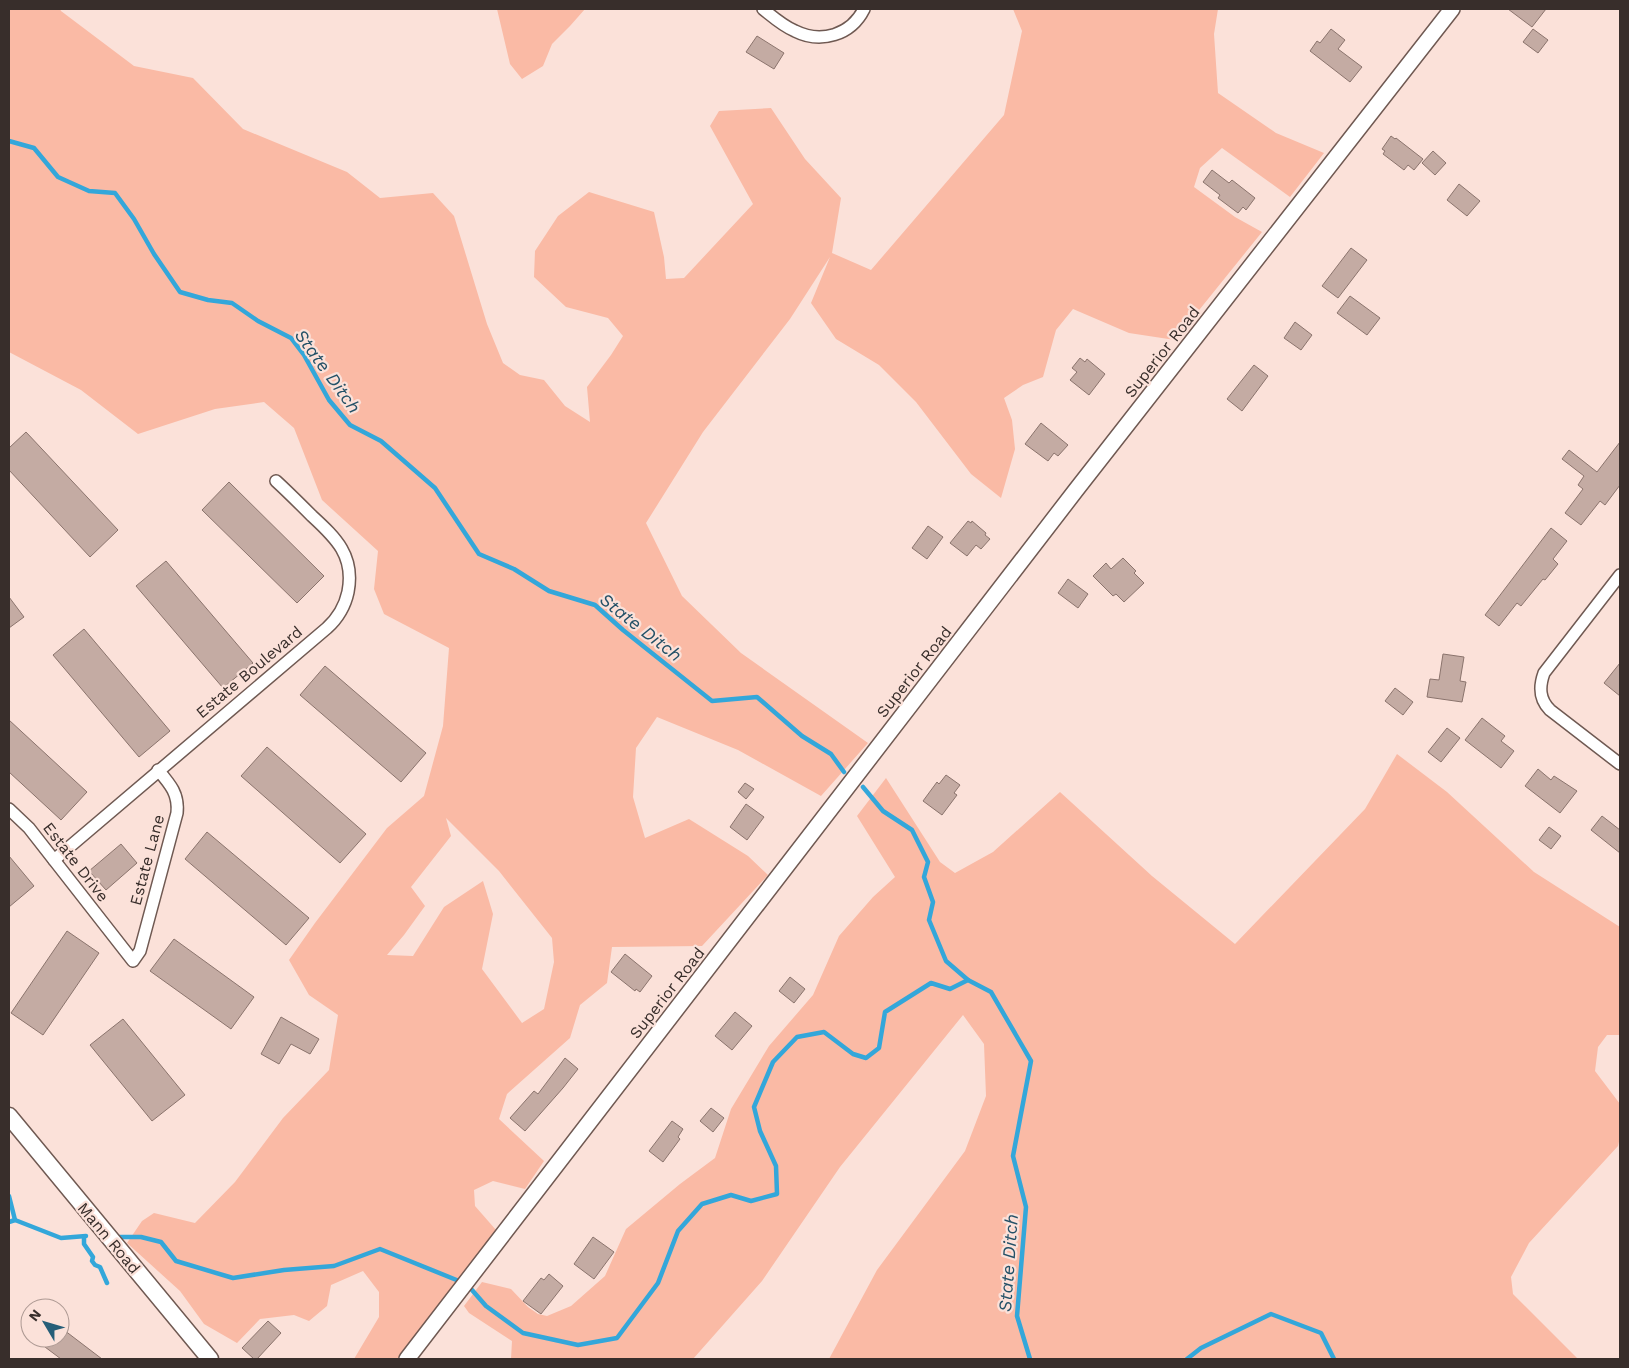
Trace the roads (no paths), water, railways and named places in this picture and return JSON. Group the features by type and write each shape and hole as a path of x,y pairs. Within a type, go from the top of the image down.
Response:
{"main road":[{"name":"Mann Road","path":"9,1116 210,1359"}],"street":[{"path":"763,9 794,31 810,36 837,34 852,26 860,18 864,9"},
{"name":"Superior Road","path":"407,1359 1058,514 1452,9"},
{"name":"Estate Boulevard","path":"54,860 327,628 337,617 347,598 349,570 346,557 340,544 331,534 276,481"},
{"path":"1620,575 1544,673 1540,682 1540,693 1550,710 1620,764"},
{"name":"Estate Lane","path":"133,961 140,951 177,813 178,802 174,791 158,770"},
{"name":"Estate Drive","path":"9,809 24,823 133,961"}],"waterway":[{"name":"State Ditch","path":"9,141 34,148 58,177 89,191 115,193 134,219 154,254 180,292 208,300 232,303 258,321 291,338 304,355 329,400 350,425 381,441 435,488 479,554 514,569 549,591 595,605 623,630 712,701 757,697 802,736 831,754 844,772"},
{"name":"State Ditch","path":"863,787 883,811 912,830 928,862 924,877 933,902 929,920 946,961 968,980 991,992 1031,1061 1013,1156 1026,1207 1017,1316 1030,1359"},
{"path":"472,1290 486,1306 523,1333 578,1345 617,1338 658,1283 678,1231 702,1204 731,1195 751,1201 777,1194 776,1166 760,1131 754,1107 773,1062 797,1037 824,1032 853,1054 866,1058 879,1048 885,1012 931,983 950,989 968,980"},
{"path":"9,1196 15,1220"},
{"path":"9,1222 15,1220 61,1238 86,1236"},
{"path":"84,1237 84,1244 93,1257 92,1261 100,1267 107,1283"},
{"path":"119,1237 141,1237 161,1242 176,1261 233,1278 284,1270 334,1266 380,1249 459,1281"},
{"name":"State Ditch","path":"1187,1359 1201,1348 1271,1314 1321,1333 1334,1359"}]}
